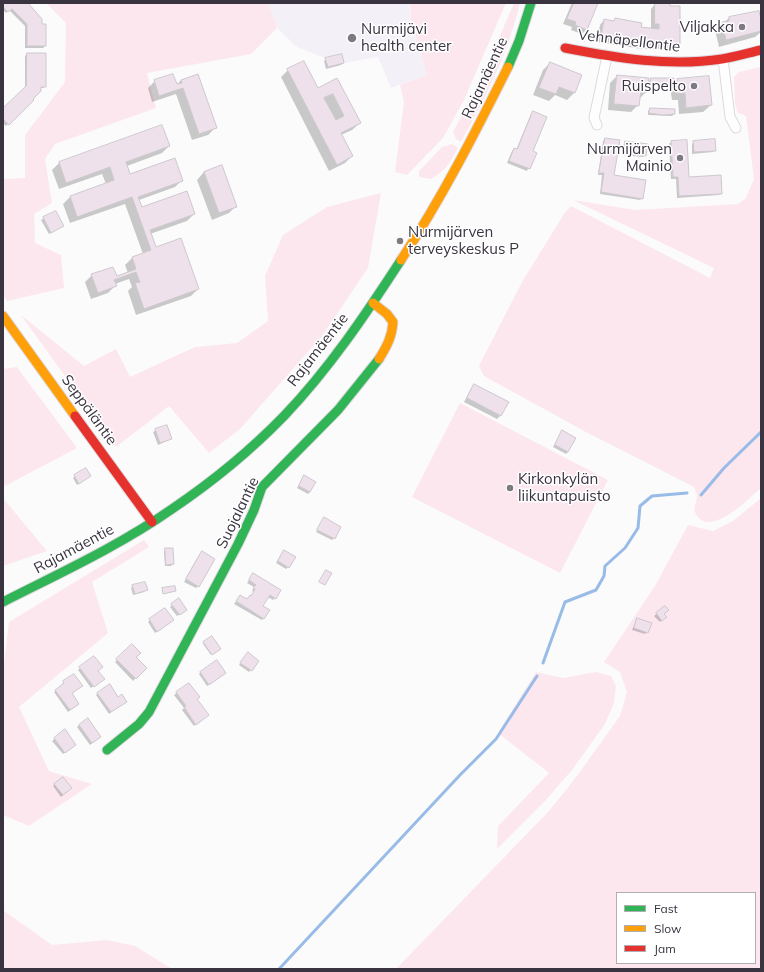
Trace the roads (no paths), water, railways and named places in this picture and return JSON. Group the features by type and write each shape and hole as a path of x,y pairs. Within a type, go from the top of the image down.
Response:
{"street":[{"name":"Rajamäentie","path":"3,602 104,550 152,522 193,495 236,461 284,416 324,369 410,248 468,149 514,54 531,3"},
{"name":"Vehnäpellontie","path":"565,48 607,56 663,62 695,62 723,59 761,50"},
{"path":"597,125 594,118 607,56"},
{"path":"723,59 730,117 736,128"},
{"name":"Suojalantie","path":"107,750 139,724 149,712 203,614 246,529 258,502 262,487 338,410 374,366 388,346 392,334 393,322 387,314 372,303"},
{"name":"Seppäläntie","path":"3,316 152,522"}],"waterway":[{"path":"701,495 724,468 761,432"},
{"path":"543,663 565,602 596,590 604,576 605,566 625,548 638,528 640,506 652,496 687,493"},
{"path":"279,969 460,775 496,739 537,676"}],"place":[{"name":"Viljakka","path":"742,27"},
{"name":"Nurmijävi health center","path":"352,38"},
{"name":"Ruispelto","path":"694,86"},
{"name":"Nurmijärven Mainio","path":"680,158"},
{"name":"Nurmijärven terveyskeskus P","path":"400,241"},
{"name":"Kirkonkylän liikuntapuisto","path":"510,488"}]}
